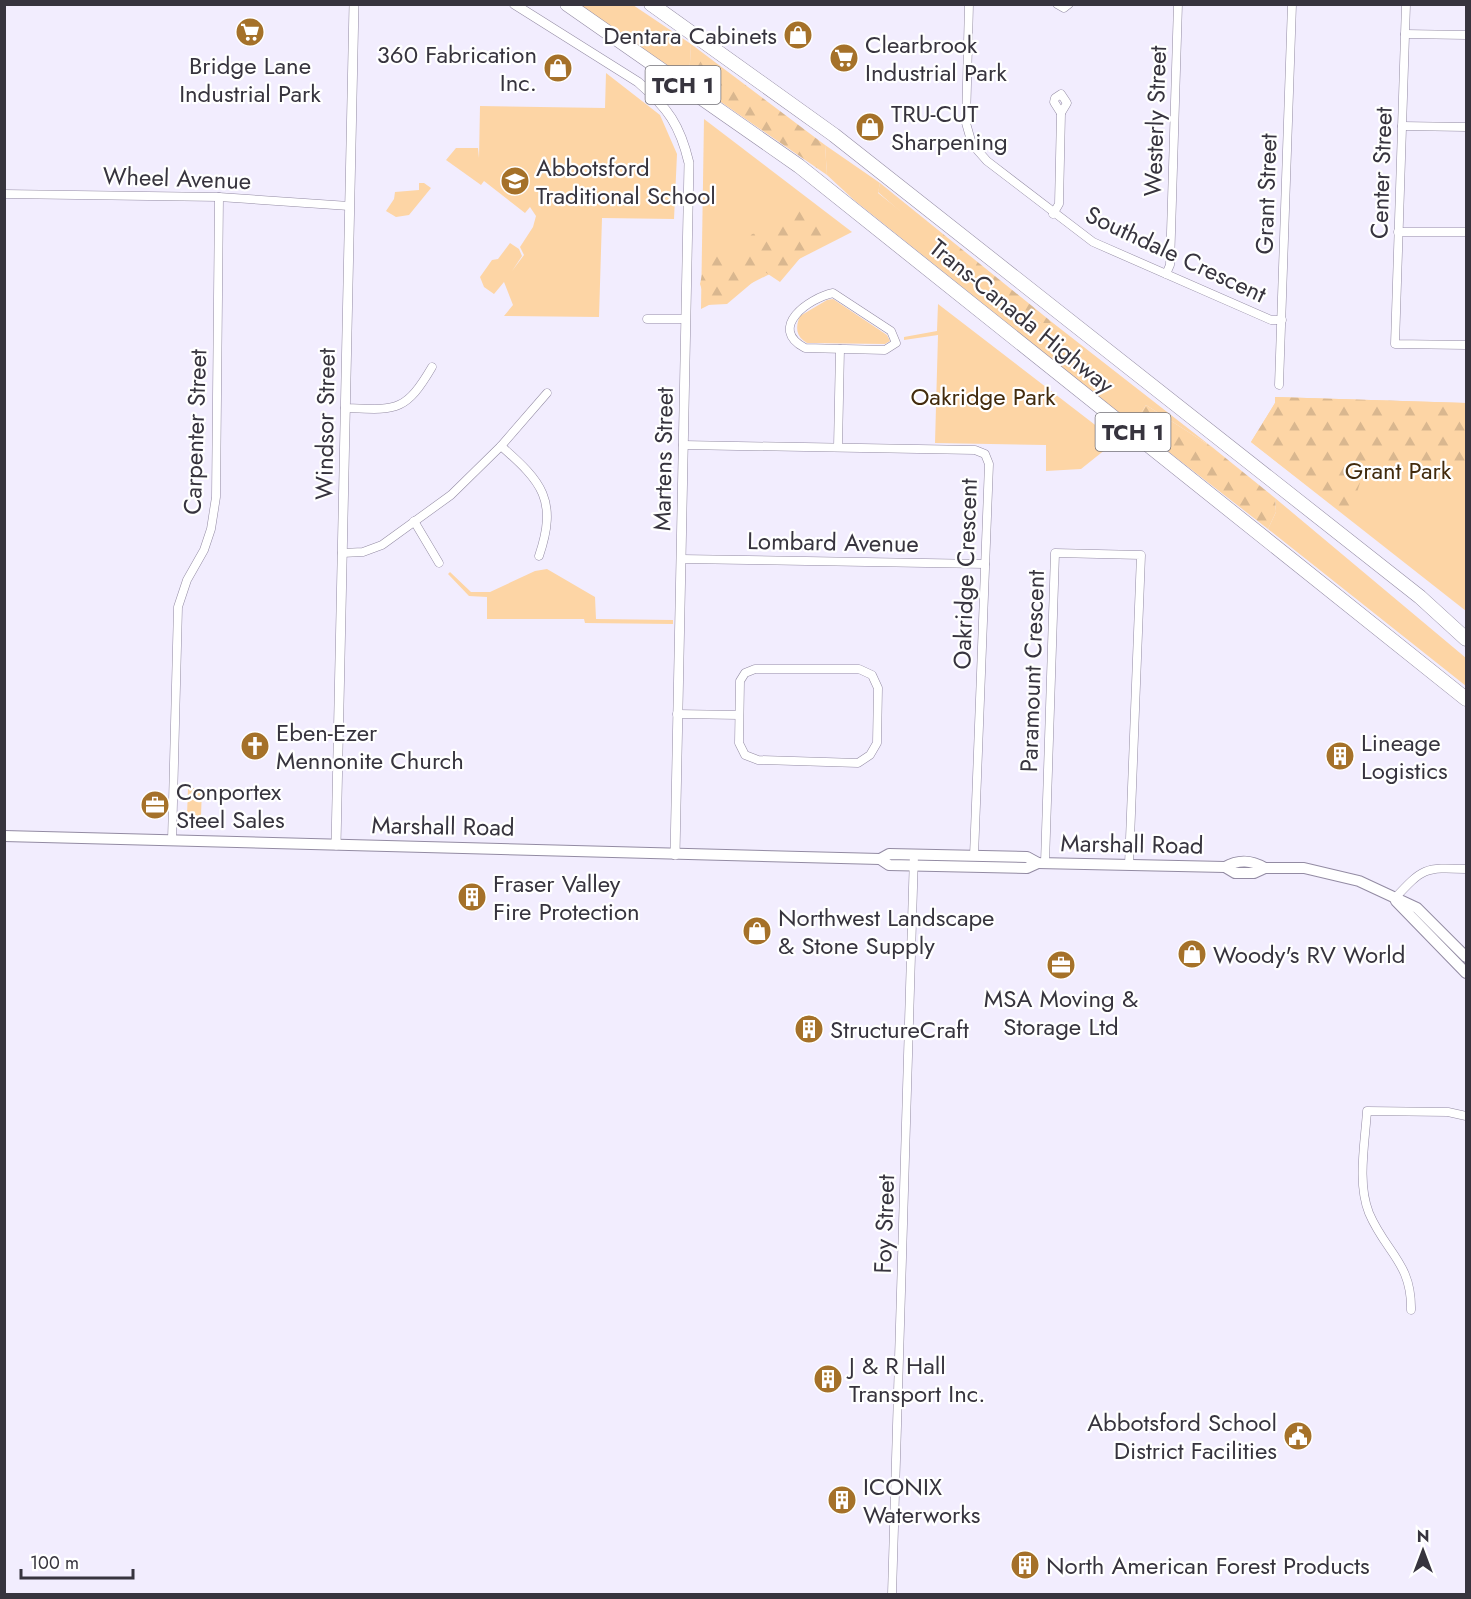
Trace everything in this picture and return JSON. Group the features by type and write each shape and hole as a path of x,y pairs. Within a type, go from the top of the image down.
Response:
{"highway":[{"name":"Trans-Canada Highway","path":"567,4 799,166 1467,699"},
{"name":"Trans-Canada Highway","path":"651,4 834,135 1420,597 1467,639"},
{"path":"1420,597 1467,631"}],"main road":[{"name":"Marshall Road","path":"4,836 675,855 880,859 890,854 914,860 1027,868 1041,863 1225,867 1235,861 1255,862 1264,868 1304,868 1359,881 1417,908 1467,957"},
{"name":"Marshall Road","path":"914,860 974,856 1027,857 1041,863"},
{"name":"Marshall Road","path":"1394,899 1467,973"},
{"path":"1426,932 1467,965"}],"street":[{"name":"Windsor Street","path":"336,845 354,4"},
{"name":"Martens Street","path":"514,4 639,82 672,115 683,138 689,163 675,855"},
{"name":"Southdale Crescent","path":"969,4 966,123 972,144 987,161 1053,214 1093,242 1271,320 1282,320"},
{"path":"1057,4 1064,8 1069,4"},
{"name":"Westerly Street","path":"1166,274 1170,265 1178,4"},
{"name":"Grant Street","path":"1279,385 1292,4"},
{"name":"Center Street","path":"1406,4 1395,344 1467,345"},
{"path":"1405,34 1467,35"},
{"path":"1053,214 1059,204 1061,113"},
{"path":"1402,126 1467,127"},
{"name":"Wheel Avenue","path":"4,194 219,197 349,206"},
{"name":"Carpenter Street","path":"172,841 178,607 187,580 204,550 211,529 216,497 219,197"},
{"path":"1398,232 1467,232"},
{"path":"833,293 891,331 896,343 885,350 840,349 805,348 797,344 791,333 792,318 796,312 825,295 833,293"},
{"path":"647,319 685,319"},
{"path":"838,447 840,349"},
{"path":"345,408 391,409 400,406 417,393 432,367"},
{"path":"342,553 373,549 462,486 501,446 547,393"},
{"name":"Oakridge Crescent","path":"682,445 975,450 985,454 989,464 974,856"},
{"path":"501,446 531,473 541,487 547,504 547,532 539,556"},
{"path":"414,521 439,563"},
{"name":"Paramount Crescent","path":"1041,863 1055,553 1141,555 1129,865"},
{"name":"Lombard Avenue","path":"681,559 985,564"},
{"path":"755,669 859,669 872,675 878,688 877,743 870,755 858,763 758,760 745,755 738,743 739,715 740,681 745,673 755,669"},
{"path":"677,714 739,715"},
{"name":"Foy Street","path":"892,1594 914,860"},
{"path":"1394,899 1423,871 1436,868 1467,869"},
{"path":"1412,1310 1412,1288 1407,1275 1384,1241 1368,1211 1363,1184 1366,1111 1448,1112 1467,1116"}],"green space":[{"path":"579,5 633,5 691,44 689,80"},
{"path":"691,44 825,145 827,175 689,80"},
{"path":"606,73 660,115 677,154 674,219 602,218 599,317 504,316 513,305 504,282 494,294 484,287 480,277 492,260 498,259 510,243 519,249 522,256 512,271 524,255 520,247 533,227 536,216 530,207 525,213 484,181 481,185 446,160 456,148 478,148 479,158 480,106 605,108"},
{"path":"704,119 852,232 701,309"},
{"path":"825,145 880,183 878,193 1041,323 1053,323 1212,447 1146,405 1134,425 854,200 827,175"},
{"path":"419,183 424,183 431,188 409,215 396,217 386,211 394,199 395,192 419,190"},
{"path":"880,183 1053,323 1041,323 935,242 878,192"},
{"path":"814,207 823,224 838,225 835,239 812,244 780,282 765,272 727,304 707,305 700,284 705,260 713,255 738,252 752,234 772,231 782,214"},
{"path":"833,299 887,335 890,341 885,344 807,343 803,341 797,324 800,316 827,300"},
{"name":"Oakridge Park","path":"938,304 1116,441 1081,469 1046,471 1046,445 935,443 938,335 904,340 904,337 937,331"},
{"name":"Grant Park","path":"1275,397 1466,403 1466,611 1251,442 1275,403"},
{"name":"Grant Park","path":"1275,397 1466,403 1466,481 1452,473 1425,470 1410,462 1401,469 1375,478 1364,470 1349,518 1251,442 1275,403"},
{"path":"1146,405 1212,447 1275,498 1276,512 1268,529 1134,425"},
{"path":"1275,498 1466,658 1466,686 1268,529 1276,512"},
{"path":"547,569 595,597 596,619 673,620 673,624 585,623 584,619 487,619 487,597 469,596 448,574 450,572 471,592 490,592 535,571"},
{"path":"188,788 202,788 201,816 187,815"}],"place":[{"name":"Bridge Lane Industrial Park","path":"250,32"},
{"name":"Dentara Cabinets","path":"798,35"},
{"name":"Clearbrook Industrial Park","path":"844,58"},
{"name":"360 Fabrication Inc.","path":"558,68"},
{"name":"TRU-CUT Sharpening","path":"870,127"},
{"name":"Abbotsford Traditional School","path":"515,181"},
{"name":"Eben-Ezer Mennonite Church","path":"255,746"},
{"name":"Lineage Logistics","path":"1340,756"},
{"name":"Conportex Steel Sales","path":"155,805"},
{"name":"Fraser Valley Fire Protection","path":"472,897"},
{"name":"Northwest Landscape & Stone Supply","path":"757,931"},
{"name":"Woody's RV World","path":"1192,954"},
{"name":"MSA Moving & Storage Ltd","path":"1061,965"},
{"name":"StructureCraft","path":"809,1029"},
{"name":"J & R Hall Transport Inc.","path":"828,1379"},
{"name":"Abbotsford School District Facilities","path":"1298,1436"},
{"name":"ICONIX Waterworks","path":"842,1500"},
{"name":"North American Forest Products","path":"1025,1565"}]}
